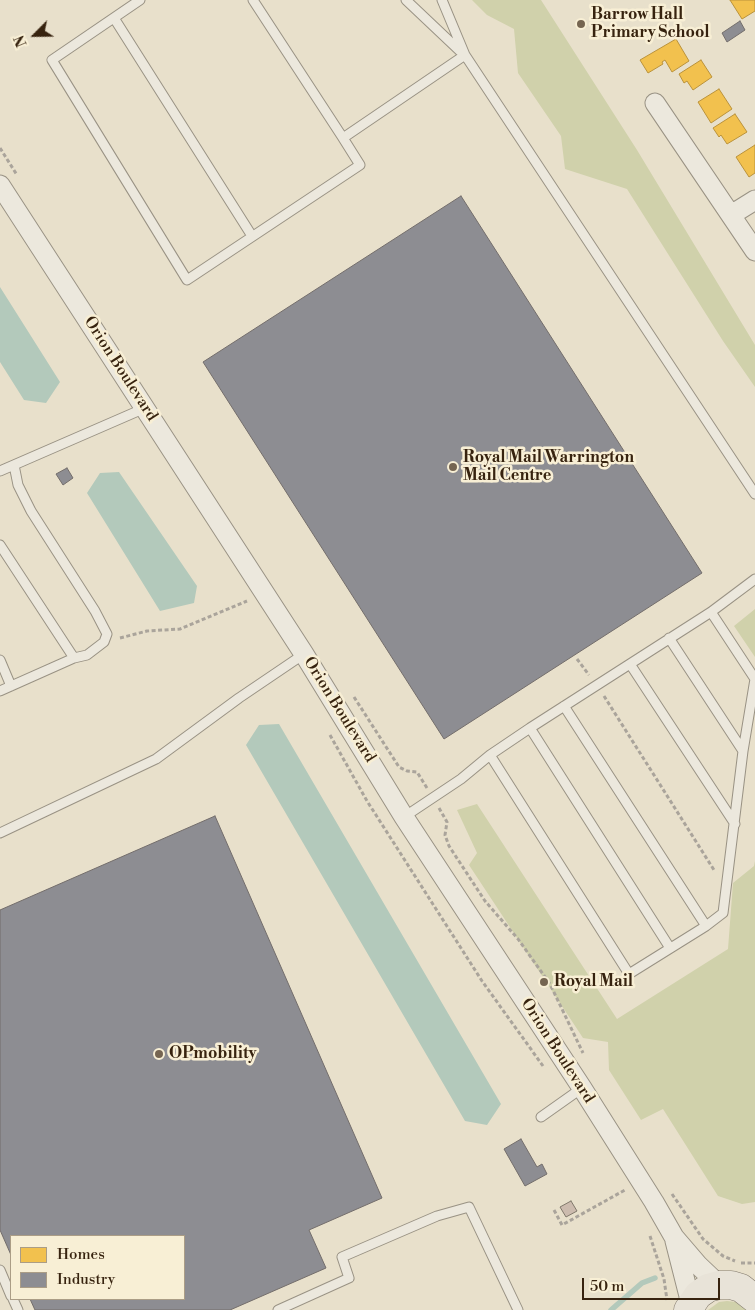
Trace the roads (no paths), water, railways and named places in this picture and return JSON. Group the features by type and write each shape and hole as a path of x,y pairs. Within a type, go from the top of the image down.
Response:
{"main road":[{"path":"682,1305 703,1291 743,1289"}],"street":[{"path":"655,103 755,251"},
{"name":"Orion Boulevard","path":"0,185 304,654 404,816 582,1088 674,1237 698,1265 743,1289"},
{"path":"731,215 755,200"},
{"name":"Orion Boulevard","path":"674,1237 682,1305"}],"lane":[{"path":"140,0 52,60 187,280 360,165 253,0"},
{"path":"406,0 464,55"},
{"path":"442,0 464,55 755,494"},
{"path":"114,18 252,236"},
{"path":"343,138 464,55"},
{"path":"0,470 145,408"},
{"path":"0,691 74,658 87,655 104,642 107,634 96,610 31,511 18,485 14,464"},
{"path":"0,546 74,658"},
{"path":"404,816 461,779 490,755 710,612 755,579"},
{"path":"490,755 629,974 706,926 723,914 743,751 755,679 710,612"},
{"path":"670,638 743,751"},
{"path":"0,833 156,759 239,698 304,654"},
{"path":"0,660 12,686"},
{"path":"630,664 735,824"},
{"path":"564,706 706,926"},
{"path":"530,728 670,948"},
{"path":"541,1117 582,1088"},
{"path":"278,1310 349,1278 342,1258 437,1216 469,1207 518,1310"},
{"path":"0,1270 10,1292"}],"waterway":[{"path":"611,1310 642,1283 655,1278"}],"place":[{"name":"Barrow Hall Primary School","path":"581,24"},
{"name":"Royal Mail Warrington Mail Centre","path":"453,467"},
{"name":"Royal Mail","path":"544,982"},
{"name":"OPmobility","path":"159,1054"}]}
